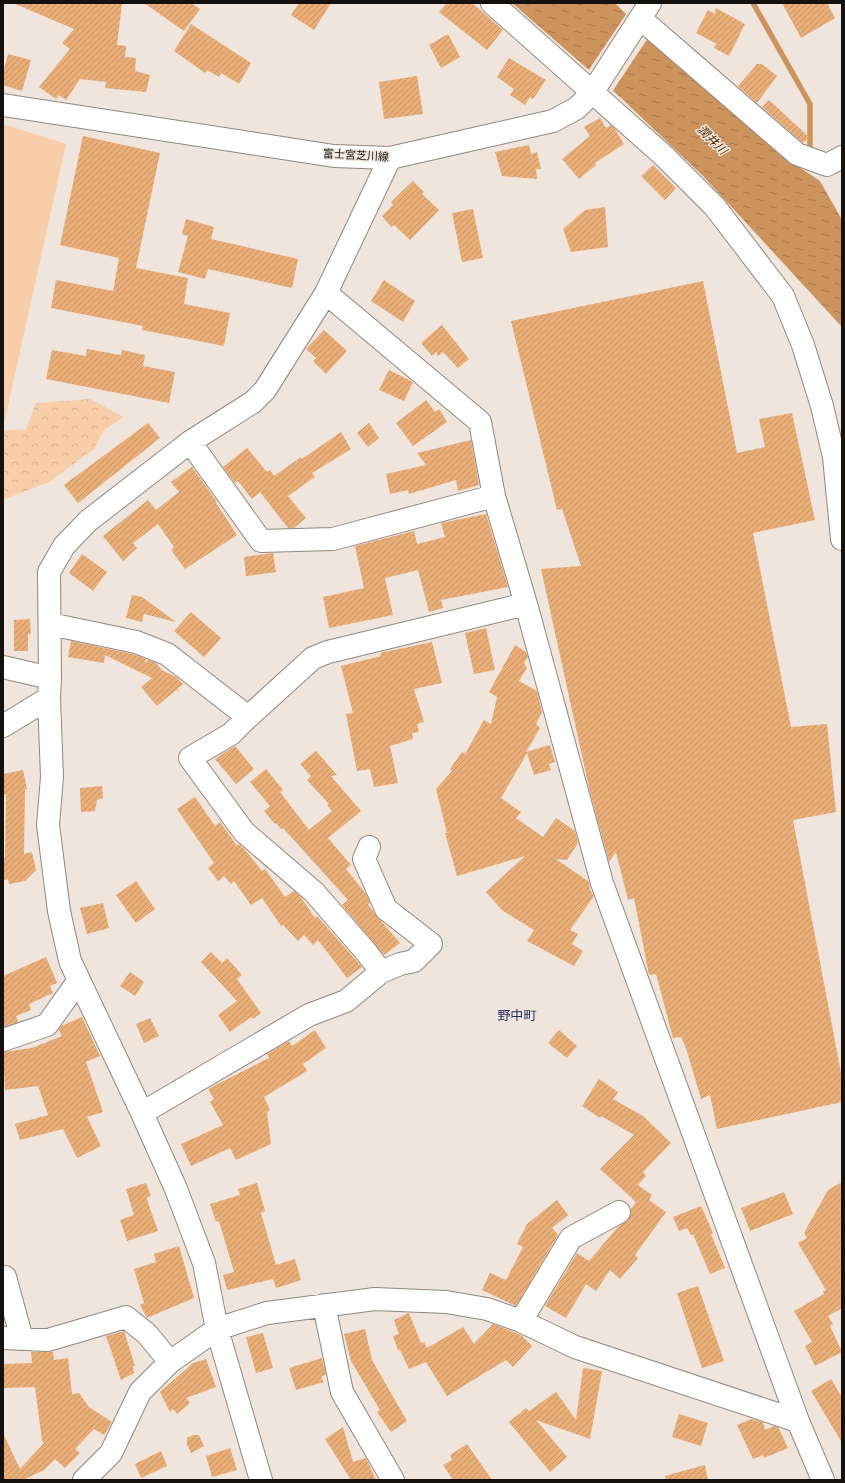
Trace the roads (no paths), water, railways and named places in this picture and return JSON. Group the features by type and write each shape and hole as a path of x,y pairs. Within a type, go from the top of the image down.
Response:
{"street":[{"path":"492,3 594,91 664,156 715,207 783,296 803,345 822,406 834,457 842,539"},
{"path":"645,11 797,154 834,161"},
{"name":"富士宮芝川線","path":"3,105 334,156 390,158 552,122 577,108 594,91 645,11"},
{"path":"261,1480 216,1329 204,1263 176,1189 142,1113 70,961 59,911 48,825 52,777 49,572 64,546 88,521 190,442 253,402 264,390 326,293 390,158"},
{"path":"326,293 480,422 494,496 526,604 602,884 798,1421 823,1480"},
{"path":"190,442 261,541 333,539 494,496"},
{"path":"381,972 367,953 314,892 244,832 190,758 231,734 313,658 328,652 526,604"},
{"path":"50,624 136,642 166,654 248,717"},
{"path":"3,667 50,688"},
{"path":"3,726 50,688"},
{"path":"142,1113 309,1015 346,1002 381,972 400,964 414,961 431,944 386,909 364,859 369,847"},
{"path":"3,1040 47,1025 79,980"},
{"path":"521,1321 571,1238 619,1212"},
{"path":"5,1277 13,1338 48,1340 126,1317 147,1334 170,1362"},
{"path":"84,1480 111,1453 140,1392 170,1362 216,1329 267,1313 375,1299 446,1302 487,1309 521,1321 575,1347 798,1421"},
{"path":"324,1305 342,1392 393,1480"}],"water":[{"name":"潤井川","path":"512,3 615,3 652,40 793,163 820,181 842,220 842,327 703,176 619,96"}],"waterway":[{"path":"753,3 810,104 810,154"}],"district":[{"name":"野中町","path":"517,1015"}]}
